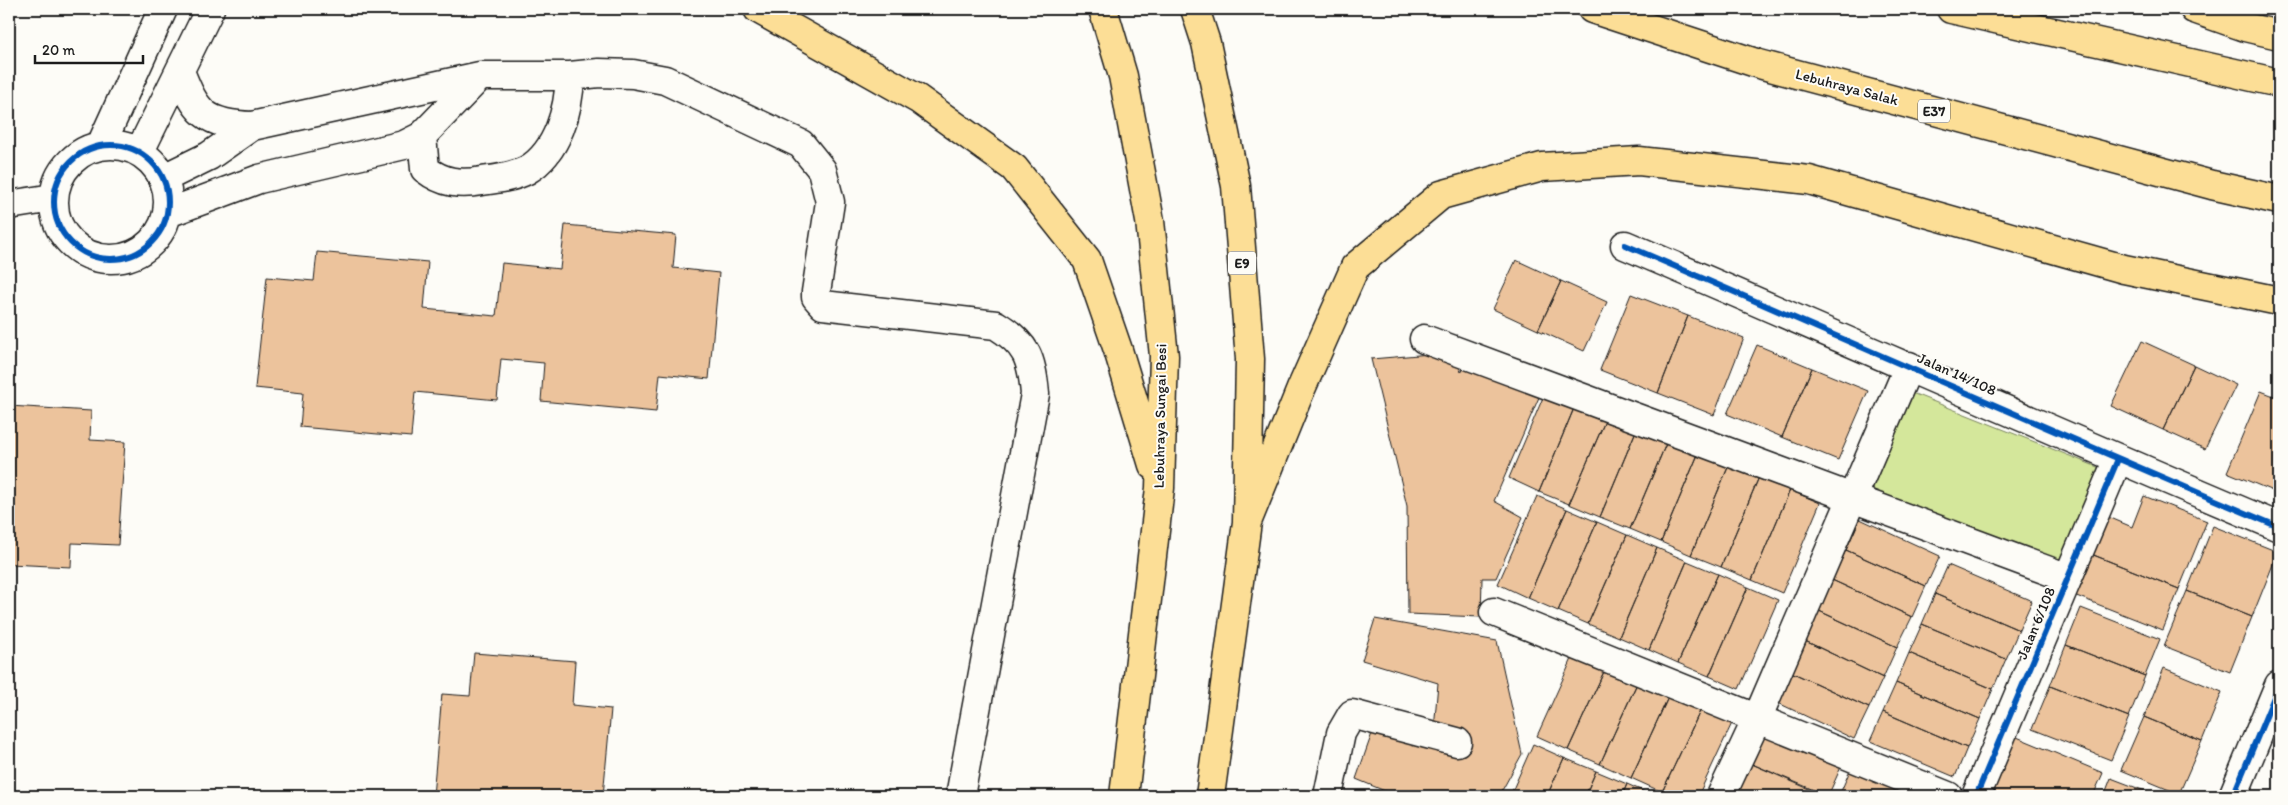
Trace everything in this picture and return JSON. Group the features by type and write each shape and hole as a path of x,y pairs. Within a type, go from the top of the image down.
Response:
{"highway":[{"path":"758,9 918,99 1014,168 1087,260 1118,350 1160,488"},
{"name":"Lebuhraya Sungai Besi","path":"1103,9 1124,76 1150,221 1164,356 1160,488 1124,796"},
{"name":"E9","path":"1195,9 1206,43 1236,186 1250,359 1247,522 1210,796"},
{"name":"Lebuhraya Salak","path":"1592,9 1759,64 2202,183 2279,200"},
{"path":"1951,9 2279,83"},
{"path":"2194,9 2279,35"},
{"path":"1247,522 1301,389 1356,267 1442,195 1542,167 1639,161 1809,180 2124,269 2279,301"}],"street":[{"path":"102,145 163,9"},
{"path":"140,151 210,9"},
{"path":"180,71 190,98 204,114 226,125 252,126 480,76 570,76 599,73 633,74 665,80 801,144 822,170 830,202 816,292 816,298 823,305 996,325 1013,335 1026,354 1033,371 1035,394 960,796"},
{"path":"168,213 259,179 404,144 422,136 480,76"},
{"path":"422,136 425,169 437,179 455,182 476,182 507,177 527,170 541,158 552,144 560,128 566,110 570,76"},
{"path":"164,178 209,156 252,126"},
{"path":"102,145 120,145 140,151 153,162 164,178 168,196 168,213 162,230 151,243 137,253 121,258 103,258 87,254 72,244 61,231 55,214 54,198 58,179 69,164 84,152 102,145"},
{"path":"9,205 54,198"},
{"name":"Jalan 14/108","path":"1625,245 1909,366 2118,460 2279,527"},
{"path":"1424,338 2068,578"},
{"path":"1721,796 1757,719 1909,366"},
{"name":"Jalan 6/108","path":"1976,796 2118,460"},
{"path":"1494,612 1948,796"},
{"path":"2233,796 2279,685"},
{"path":"1328,796 1341,733 1352,714 1457,742"}],"green space":[{"path":"1912,393 2100,468 2060,565 1872,490"}],"building":[{"path":"565,225 676,235 673,268 719,273 709,379 660,374 656,412 541,401 544,363 501,359 497,400 415,392 411,437 300,427 303,393 255,388 267,277 314,281 317,252 428,262 424,309 496,316 502,263 560,269"},
{"path":"1516,260 1561,281 1538,330 1493,309"},
{"path":"1561,281 1607,302 1584,351 1538,330"},
{"path":"1631,294 1688,316 1658,393 1600,370"},
{"path":"1688,316 1744,338 1714,415 1658,393"},
{"path":"2142,341 2194,365 2163,430 2111,406"},
{"path":"1757,345 1812,368 1782,437 1727,414"},
{"path":"1454,352 1461,372 1470,359 1543,388 1494,501 1523,517 1496,578 1482,578 1481,617 1408,614 1407,506 1371,359"},
{"path":"2194,365 2236,385 2205,449 2163,430"},
{"path":"1812,368 1868,391 1838,460 1782,437"},
{"path":"1547,388 1577,401 1539,492 1509,478"},
{"path":"2261,391 2279,398 2279,483 2275,492 2227,472"},
{"path":"1577,401 1608,414 1569,504 1539,492"},
{"path":"9,406 91,411 90,440 125,442 118,545 72,543 71,567 9,564"},
{"path":"1608,414 1638,426 1600,517 1569,504"},
{"path":"1638,426 1668,439 1630,529 1600,517"},
{"path":"1668,439 1699,452 1661,542 1630,529"},
{"path":"1699,452 1729,465 1691,555 1661,542"},
{"path":"1729,465 1759,477 1721,567 1691,555"},
{"path":"1759,477 1790,490 1752,580 1721,567"},
{"path":"1790,490 1820,503 1782,593 1752,580"},
{"path":"1537,496 1567,509 1528,598 1498,584"},
{"path":"2144,496 2207,521 2179,589 2091,554 2106,516 2132,527"},
{"path":"1567,509 1597,522 1558,611 1528,598"},
{"path":"1860,519 1940,556 1926,586 1846,550"},
{"path":"1597,522 1627,535 1588,624 1558,611"},
{"path":"2213,526 2278,552 2252,617 2187,591"},
{"path":"1627,535 1657,548 1619,637 1588,624"},
{"path":"1657,548 1687,561 1649,650 1619,637"},
{"path":"1846,550 1926,586 1912,617 1832,580"},
{"path":"2091,554 2179,589 2163,630 2074,595"},
{"path":"1687,561 1718,574 1678,663 1649,650"},
{"path":"1948,565 2032,601 2019,630 1935,594"},
{"path":"1718,574 1748,587 1709,676 1678,663"},
{"path":"1832,580 1912,617 1897,647 1817,610"},
{"path":"1748,587 1778,600 1739,689 1709,676"},
{"path":"2187,591 2252,617 2230,672 2164,646"},
{"path":"1935,594 2019,630 2006,659 1922,624"},
{"path":"2081,608 2160,639 2145,676 2066,645"},
{"path":"1817,610 1897,647 1883,678 1803,640"},
{"path":"1375,619 1497,641 1522,754 1499,796 1397,796 1356,779 1376,722 1433,742 1438,683 1362,660"},
{"path":"1922,624 2006,659 1993,689 1909,653"},
{"path":"1803,640 1883,678 1869,708 1789,671"},
{"path":"2066,645 2145,676 2129,717 2050,686"},
{"path":"1576,650 1607,665 1568,750 1537,736"},
{"path":"474,653 575,661 572,705 611,709 603,796 433,796 442,694 470,696"},
{"path":"1909,653 1993,689 1980,719 1896,683"},
{"path":"1607,665 1639,679 1600,764 1568,750"},
{"path":"2164,668 2222,692 2202,741 2144,717"},
{"path":"1789,671 1869,708 1854,739 1774,701"},
{"path":"1639,679 1670,693 1631,778 1600,764"},
{"path":"1896,683 1980,719 1967,748 1883,712"},
{"path":"2050,686 2129,717 2111,760 2032,729"},
{"path":"1670,693 1702,707 1662,792 1631,778"},
{"path":"1702,707 1733,721 1698,796 1671,796 1662,792"},
{"path":"1883,712 1967,748 1955,777 1870,741"},
{"path":"2144,717 2202,741 2179,794 2121,770"},
{"path":"1758,731 1841,767 1828,796 1745,761"},
{"path":"2012,735 2103,773 2093,796 1990,796"},
{"path":"1533,744 1564,758 1547,796 1510,796"},
{"path":"1564,758 1596,771 1585,796 1547,796"},
{"path":"1745,761 1825,796 1744,796 1732,791"},
{"path":"1851,768 1919,796 1839,796"},
{"path":"1596,771 1627,784 1622,796 1585,796"},
{"path":"2111,778 2158,796 2104,796"},
{"path":"1627,784 1654,796 1622,796"}],"cycle path":[{"path":"111,145 133,149 151,162 164,180 168,202 164,224 151,242 133,255 111,259 89,255 71,242 58,224 54,202 58,180 71,162 89,149 111,145"},
{"path":"1625,245 2279,527"},
{"path":"1976,796 2118,459"},
{"path":"2233,796 2279,685"}]}
